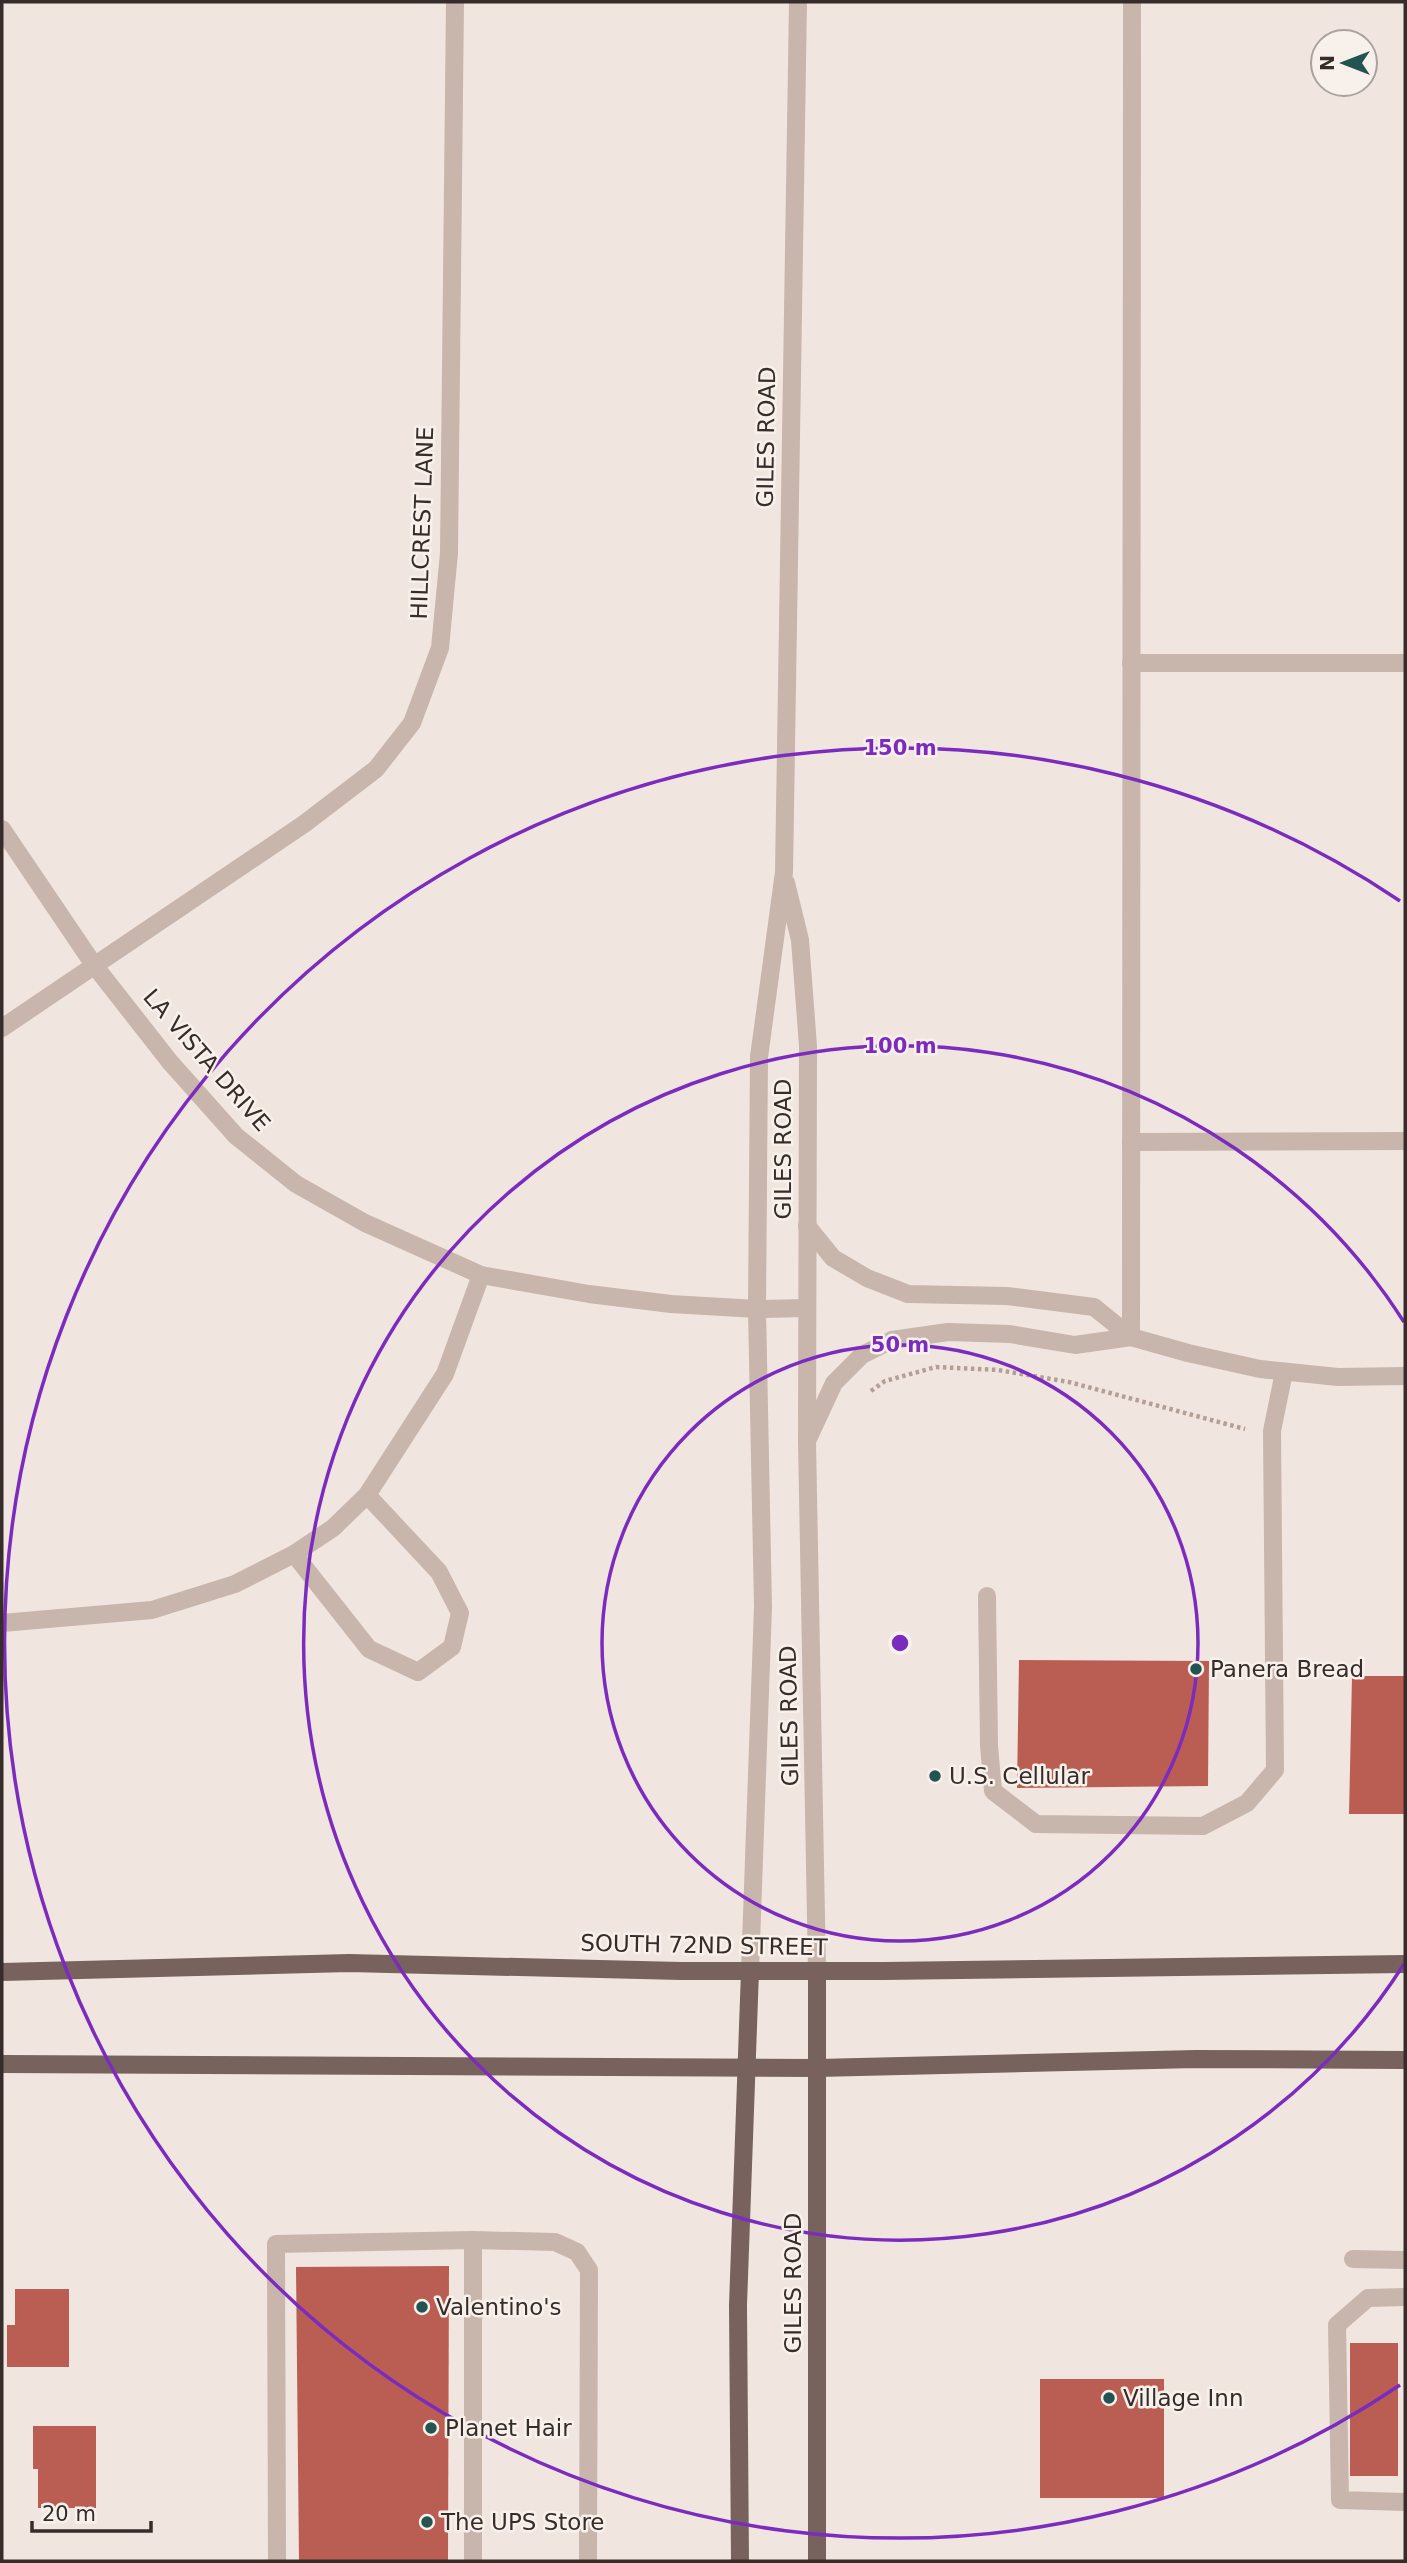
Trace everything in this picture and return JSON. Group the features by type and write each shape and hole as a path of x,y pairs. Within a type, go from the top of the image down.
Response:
{"main road":[{"name":"SOUTH 72ND STREET","path":"2,1972 349,1964 750,1971 1405,1964"},
{"name":"GILES ROAD","path":"740,2561 738,2305 750,1971"},
{"name":"GILES ROAD","path":"817,1971 817,2561"},
{"path":"2,2064 817,2068 1196,2059 1405,2060"}],"street":[{"name":"HILLCREST LANE","path":"2,1028 304,824 376,769 412,723 440,648 449,552 454,2"},
{"name":"GILES ROAD","path":"750,1971 763,1607 757,1308 760,1057 784,872 797,2"},
{"path":"1130,1337 1132,2"},
{"path":"1131,663 1405,663"},
{"name":"LA VISTA DRIVE","path":"2,829 94,965 170,1062 236,1136 296,1184 365,1223 481,1276 671,1304 807,1308"},
{"name":"GILES ROAD","path":"784,872 800,940 808,1046 807,1441 817,1971"},
{"path":"1130,1142 1405,1141"},
{"path":"807,1226 833,1258 867,1278 908,1294 1007,1296 1094,1307 1130,1337"},
{"path":"2,1623 152,1611 235,1584 294,1554 333,1528 367,1495 445,1374 481,1276"},
{"path":"807,1441 834,1383 862,1355 892,1340 948,1332 1010,1334 1075,1345 1130,1337 1261,1369 1338,1377 1405,1377"},
{"path":"988,1597 989,1746 993,1791 1036,1824 1203,1826 1247,1803 1275,1770 1272,1431 1284,1372"},
{"path":"294,1554 369,1649 418,1672 452,1647 460,1613 439,1572 367,1495"},
{"path":"472,2240 473,2561"},
{"path":"277,2561 276,2244 472,2240 555,2242 577,2252 589,2270 588,2561"},
{"path":"1353,2259 1405,2260"},
{"path":"1405,2297 1368,2298 1337,2325 1340,2500 1405,2502"}],"path":[{"path":"869,1393 885,1381 936,1367 998,1370 1069,1382 1246,1429"}],"building":[{"path":"1019,1660 1209,1661 1208,1786 1017,1788"},
{"path":"1352,1676 1405,1676 1405,1814 1349,1814"},
{"path":"449,2266 448,2561 299,2561 296,2267"},
{"path":"15,2289 69,2289 69,2367 7,2367 7,2325 15,2325"},
{"path":"1350,2343 1398,2343 1398,2476 1350,2476"},
{"path":"1040,2379 1164,2379 1164,2498 1040,2498"},
{"path":"33,2426 96,2426 96,2508 38,2508 38,2469 33,2469"}],"place":[{"name":"Panera Bread","path":"1196,1669"},
{"name":"U.S. Cellular","path":"935,1776"},
{"name":"Valentino's","path":"422,2307"},
{"name":"Village Inn","path":"1109,2398"},
{"name":"Planet Hair","path":"431,2428"},
{"name":"The UPS Store","path":"427,2522"}]}
